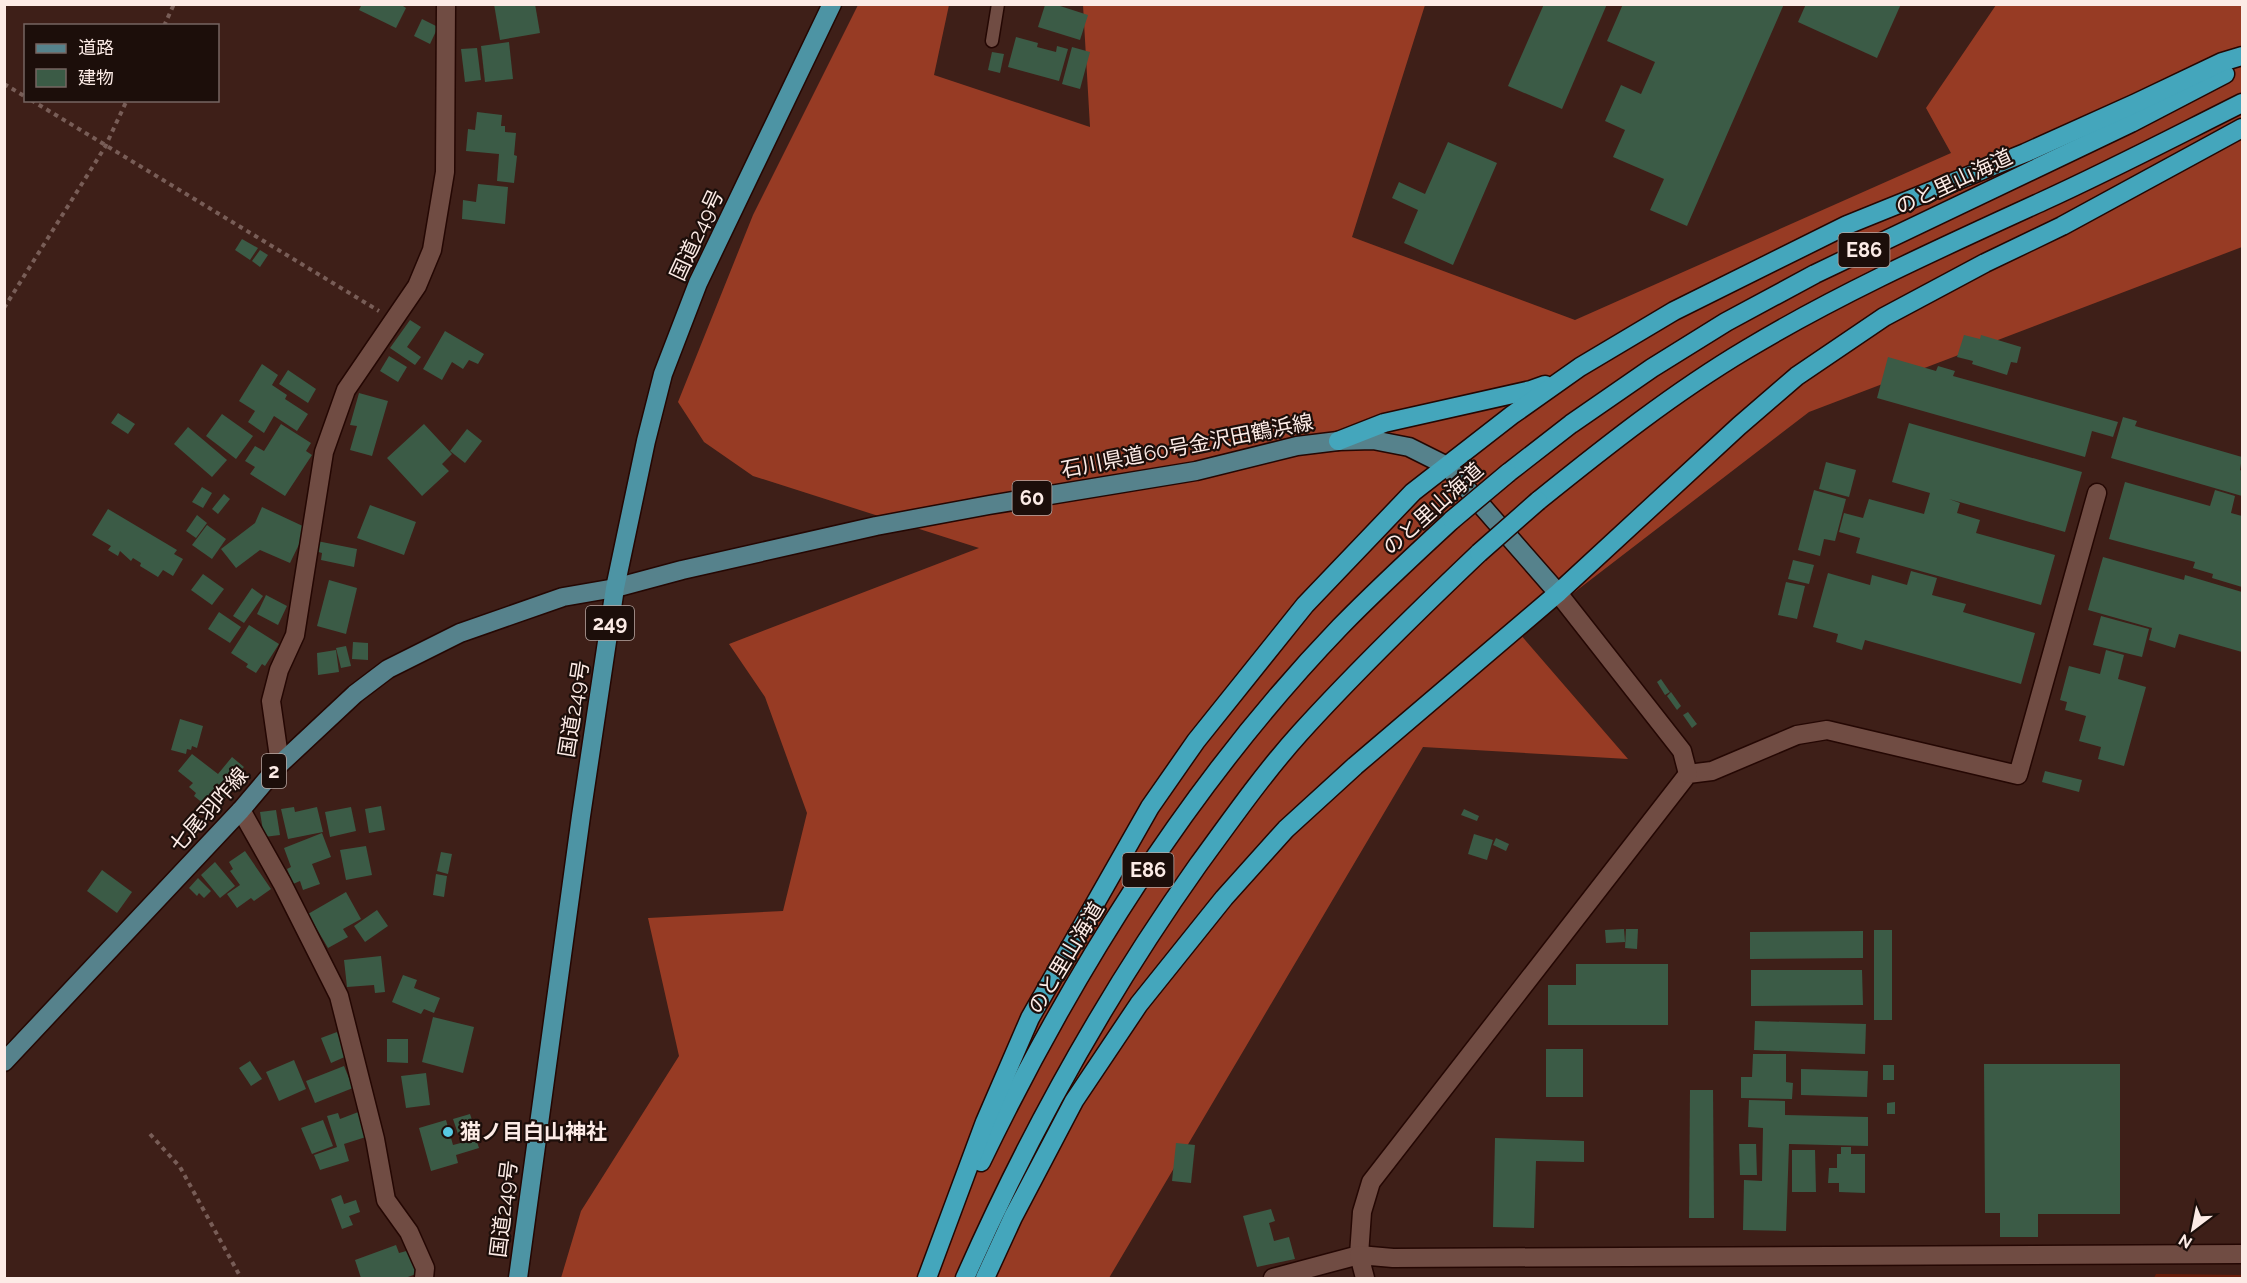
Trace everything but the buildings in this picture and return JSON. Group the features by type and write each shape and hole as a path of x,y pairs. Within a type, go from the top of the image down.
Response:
{"highway":[{"name":"国道249号","path":"518,1278 576,851 615,588 646,441 663,374 698,283 832,4"},
{"path":"928,1278 985,1122 1029,1018 1150,807 1196,741 1305,605 1413,492 1512,415 1568,376 1674,311 1847,225 2025,153 2222,62 2242,56"},
{"name":"のと里山海道","path":"928,1278 981,1161 1039,1045 1154,861 1204,789 1268,709 1340,627 1452,520 1508,473 1607,399 1726,321 1815,274 2131,123 2242,66"},
{"name":"E86","path":"965,1278 1011,1179 1069,1066 1144,944 1198,865 1236,812 1299,734 1373,655 1479,553 1599,452 1673,396 1746,349 1900,267 2143,154 2242,103"},
{"path":"985,1278 1013,1217 1074,1101 1139,1004 1224,898 1286,829 1346,773 1558,593 1739,426 1797,376 1884,317 1985,263 2073,221 2242,128"},
{"path":"1338,441 1384,423 1531,390 1568,376"}],"main road":[{"name":"石川県道60号金沢田鶴浜線","path":"615,588 682,570 876,526 1196,471 1297,446 1373,440 1409,447 1447,466"},
{"name":"60","path":"1447,466 1558,593"},
{"name":"七尾羽咋線","path":"4,1062 241,810 280,764 347,702 388,669 460,633 563,597 615,588"}],"street":[{"path":"280,764 271,701 279,670 296,635 324,452 346,390 417,286 432,249 445,172 446,4"},
{"path":"1365,1278 1359,1255 1362,1212 1371,1182 1688,774 1712,771 1797,735 1827,730 2018,775 2097,493"},
{"path":"1558,593 1682,751 1688,774"},
{"path":"241,810 339,996 375,1138 386,1200 409,1232 425,1268 424,1278"},
{"path":"1273,1278 1359,1255 1417,1258 2242,1254"}],"lane":[{"path":"992,41 998,4"}],"path":[{"path":"165,24 174,4"},
{"path":"4,84 24,96"},
{"path":"34,102 105,147 347,290 392,320"},
{"path":"4,308 105,147 126,102"},
{"path":"150,1134 180,1167 241,1278"}],"shaded area":[{"path":"858,5 949,5 934,75 1090,127 1083,5 1425,5 1352,237 1575,320 1951,153 1926,108 1996,5 2242,5 2242,247 1809,412 1520,634 1628,759 1423,747 1109,1278 561,1278 581,1211 679,1056 648,918 783,911 807,813 765,697 729,644 979,548 753,476 704,442 678,402 753,215"},
{"path":"2156,1274 2242,1275 2242,1278 2154,1278"}],"place":[{"name":"猫ノ目白山神社","path":"448,1132"}]}
